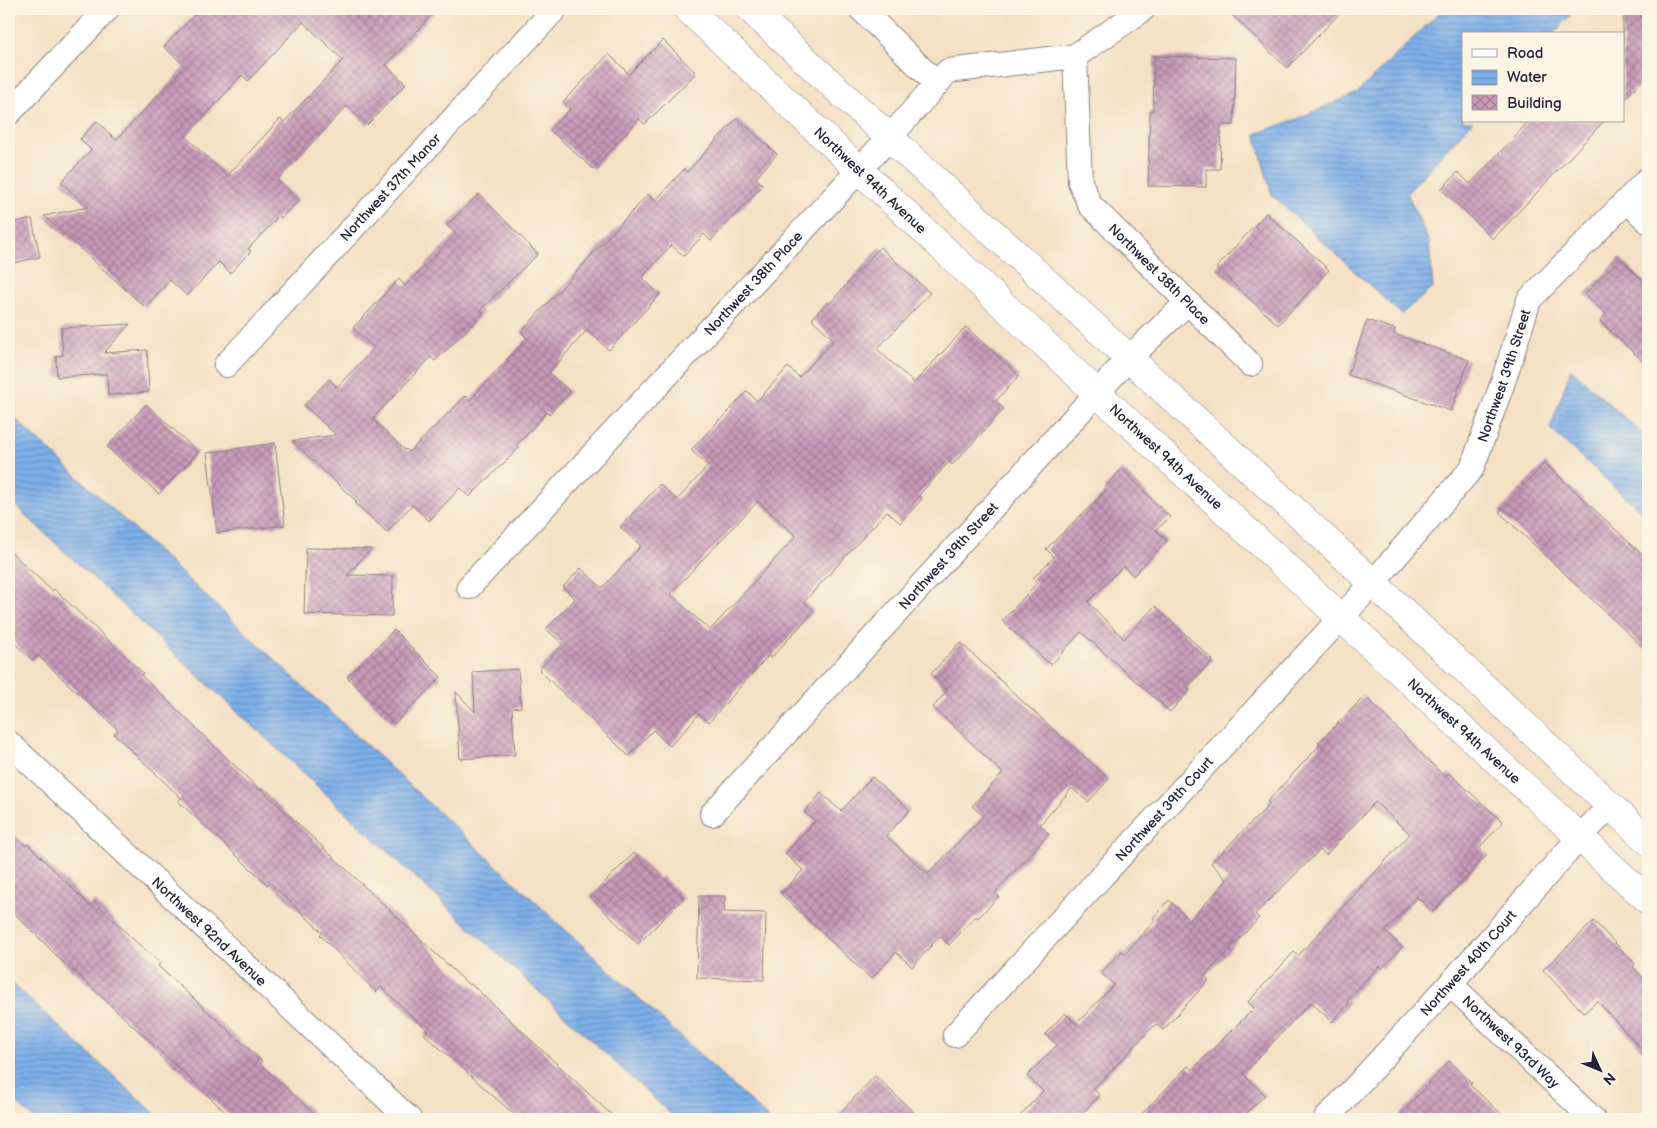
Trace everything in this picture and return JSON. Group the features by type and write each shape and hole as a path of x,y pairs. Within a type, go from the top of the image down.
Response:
{"street":[{"path":"9,114 107,9"},
{"name":"Northwest 37th Manor","path":"226,365 555,9"},
{"name":"Northwest 94th Avenue","path":"688,9 1097,393 1648,900"},
{"path":"750,9 1373,583 1648,841"},
{"path":"861,9 937,84"},
{"name":"Northwest 38th Place","path":"469,587 890,137 948,71 1075,56 1142,9"},
{"name":"Northwest 38th Place","path":"1075,56 1080,182 1090,205 1250,364"},
{"name":"Northwest 39th Street","path":"1373,583 1472,468 1503,382 1528,300 1648,178"},
{"path":"1627,201 1648,221"},
{"name":"Northwest 39th Street","path":"712,814 1129,358 1188,302"},
{"name":"Northwest 39th Court","path":"955,1034 1373,583"},
{"name":"Northwest 92nd Avenue","path":"9,743 409,1119"},
{"name":"Northwest 40th Court","path":"1326,1119 1611,805"},
{"name":"Northwest 93rd Way","path":"1450,984 1593,1119"}],"water":[{"path":"1443,9 1576,9 1555,32 1462,32 1462,122 1472,122 1407,193 1429,242 1433,288 1401,314 1272,195 1255,134 1294,120 1357,93"},
{"path":"1571,369 1648,439 1648,517 1550,429"},
{"path":"9,413 769,1119 676,1119 9,500"},
{"path":"9,981 161,1119 34,1119 9,1096"}],"building":[{"path":"200,9 437,9 386,65 406,84 367,125 347,106 277,180 299,200 281,218 279,216 248,249 251,251 230,273 219,262 187,296 170,280 145,307 44,216 88,207 61,182 91,150 80,139 97,121 116,140 165,88 185,66 164,47","holes":["303,22 343,60 284,122 280,119 227,176 186,137 242,75 248,81"]},
{"path":"1226,9 1344,9 1287,68"},
{"path":"1633,9 1648,9 1648,74 1624,100 1624,32 1623,19"},
{"path":"663,40 696,73 645,124 639,119 593,169 550,130 570,109 563,102 609,54 629,74"},
{"path":"1154,56 1236,58 1234,125 1221,125 1220,169 1206,169 1206,187 1148,186 1150,111 1153,111"},
{"path":"737,118 777,154 756,178 763,185 711,241 704,234 684,256 671,245 642,278 660,294 609,350 587,330 549,373 570,392 549,414 547,412 516,446 519,448 469,497 460,488 429,521 412,505 387,532 292,441 336,435 304,405 329,379 337,387 374,348 353,328 399,279 405,286 456,234 447,225 479,194 538,254 480,310 484,313 435,361 431,357 372,419 409,452 466,396 470,400 527,338 521,332 648,194 655,201 684,169 687,172"},
{"path":"1528,122 1603,122 1493,239 1441,189 1458,172 1470,184"},
{"path":"1266,213 1329,270 1278,325 1216,268"},
{"path":"32,219 40,257 9,264 9,223"},
{"path":"880,247 930,293 877,349 914,383 966,327 1019,376 996,401 1004,409 952,465 949,462 919,495 922,499 900,523 887,511 804,602 814,611 771,658 768,656 709,722 699,714 670,746 653,730 629,756 539,670 563,644 546,629 575,599 563,587 581,568 602,588 641,546 620,527 660,484 677,500 708,466 691,450 720,419 747,391 757,401 788,367 799,377 834,340 812,319 827,302 829,304","holes":["758,501 796,536 710,630 670,594"]},
{"path":"1620,258 1648,285 1648,366 1600,321 1606,314 1585,294"},
{"path":"1367,320 1395,329 1394,334 1469,360 1451,411 1348,375"},
{"path":"130,324 104,353 147,350 149,392 108,395 107,374 57,377 56,356 63,355 61,328"},
{"path":"146,404 198,452 159,494 107,447"},
{"path":"275,443 285,525 217,533 207,453"},
{"path":"1545,463 1648,560 1648,652 1499,512"},
{"path":"1122,469 1170,517 1156,530 1167,541 1133,576 1123,566 1088,602 1124,639 1155,606 1213,660 1187,688 1190,690 1170,712 1081,632 1051,665 1002,621 1037,583 1032,579 1054,557 1046,549 1106,491 1104,488"},
{"path":"306,548 371,549 347,575 393,576 392,616 304,614"},
{"path":"9,550 52,591 54,589 143,673 141,675 260,790 616,1119 519,1119 424,1034 428,1031 381,987 376,992 320,935 322,932 270,883 268,885 178,801 181,798 114,734 118,730 38,656 33,661 9,638"},
{"path":"394,630 441,677 394,724 347,677"},
{"path":"960,642 1109,779 1088,802 1072,788 1040,825 1049,834 995,893 999,896 978,918 976,916 949,945 940,936 912,967 896,952 871,979 781,894 803,870 785,854 815,821 804,812 821,793 841,811 872,777 910,810 886,836 928,874 983,816 972,806 1003,773 933,707 948,690 931,674"},
{"path":"518,669 521,707 512,708 515,755 460,759 456,692 475,712 473,672"},
{"path":"1365,696 1445,777 1449,773 1503,822 1479,848 1487,855 1433,912 1417,897 1385,931 1402,947 1382,969 1379,966 1347,1001 1349,1003 1332,1022 1311,1002 1243,1074 1265,1095 1241,1119 1137,1119 1188,1066 1192,1070 1254,1008 1248,1002 1294,952 1298,956 1410,834 1375,802 1326,855 1320,850 1255,914 1259,918 1205,976 1209,980 1163,1030 1156,1024 1093,1089 1100,1095 1077,1119 1017,1119 1043,1091 1027,1076 1057,1045 1045,1034 1065,1013 1076,1024 1114,985 1101,973 1122,951 1125,954 1155,920 1153,918 1169,900 1190,920 1227,880 1211,863 1270,804 1267,802 1320,745 1318,743"},
{"path":"9,830 26,846 28,844 90,906 94,901 160,963 158,966 262,1061 260,1064 320,1119 233,1119 73,972 9,908"},
{"path":"634,853 659,879 662,876 684,898 638,944 590,897"},
{"path":"699,896 725,896 724,912 766,913 764,980 697,978"},
{"path":"1594,921 1635,964 1633,967 1648,983 1648,1056 1597,1001 1584,1013 1543,970"},
{"path":"1449,1061 1472,1083 1470,1085 1507,1119 1396,1119"},
{"path":"875,1076 921,1119 834,1119"}]}
